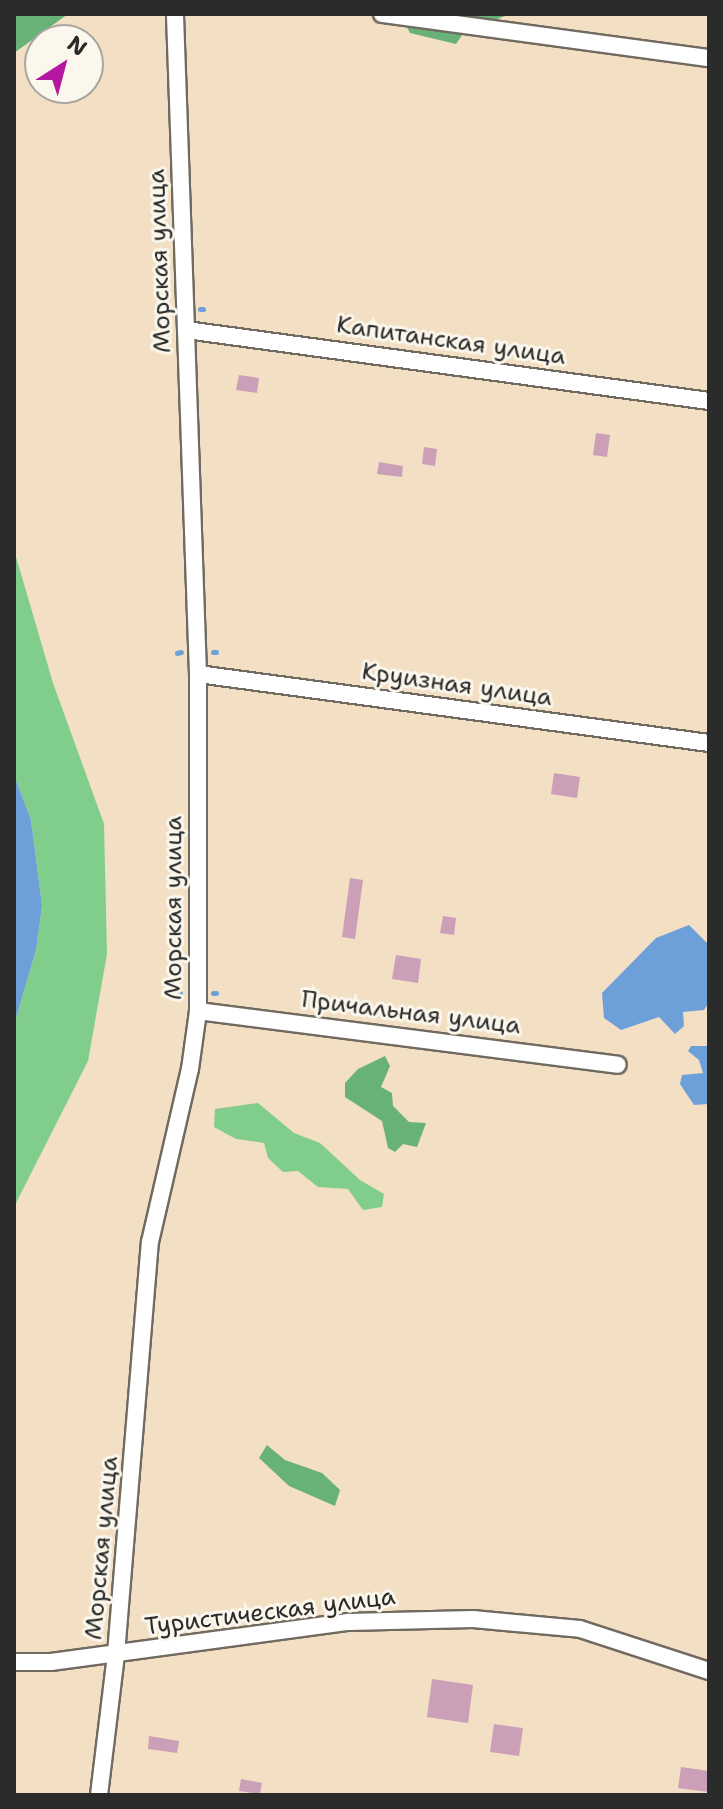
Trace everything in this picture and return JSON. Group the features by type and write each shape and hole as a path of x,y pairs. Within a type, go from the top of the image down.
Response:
{"street":[{"name":"Морская улица","path":"99,1795 116,1654 150,1242 190,1069 198,1011 198,674 175,14"},
{"path":"382,14 709,58"},
{"name":"Капитанская улица","path":"186,330 709,401"},
{"name":"Круизная улица","path":"198,674 709,743"},
{"name":"Причальная улица","path":"198,1011 618,1065"},
{"name":"Туристическая улица","path":"14,1662 116,1654 348,1622 473,1619 580,1629 709,1671"}],"green space":[{"path":"14,14 68,14 54,24 24,24 24,46 14,53"},
{"path":"400,14 505,16 465,31 456,44 410,33"},
{"path":"14,550 53,683 104,824 107,954 88,1061 14,1207 14,1025 36,950 42,906 31,820 14,775"},
{"path":"385,1056 390,1066 381,1087 392,1093 393,1106 409,1122 426,1123 417,1147 403,1144 395,1152 388,1148 382,1121 345,1097 345,1083 358,1069"},
{"path":"258,1103 294,1133 320,1143 360,1180 384,1194 382,1207 363,1210 348,1189 318,1187 298,1171 283,1172 268,1158 264,1143 236,1139 214,1127 215,1109"},
{"path":"267,1445 285,1460 322,1473 340,1490 335,1506 289,1486 259,1458"}],"water":[{"path":"14,775 31,820 42,906 36,950 14,1025"},
{"path":"689,925 709,945 709,1002 704,1010 683,1012 684,1026 675,1034 659,1017 621,1030 604,1018 602,993 656,938"},
{"path":"691,1046 709,1046 708,1104 694,1105 680,1084 682,1075 703,1073 699,1060 688,1051"}],"building":[{"path":"239,375 259,378 257,393 236,390"},
{"path":"596,433 610,435 607,457 593,455"},
{"path":"424,447 437,449 435,466 422,464"},
{"path":"379,462 403,466 402,477 377,474"},
{"path":"554,773 580,777 577,798 551,794"},
{"path":"350,878 363,880 355,939 342,937"},
{"path":"443,916 456,918 454,935 440,933"},
{"path":"396,955 421,959 418,983 392,979"},
{"path":"432,1679 473,1685 468,1723 427,1717"},
{"path":"494,1724 523,1728 519,1756 490,1752"},
{"path":"149,1736 179,1741 177,1753 148,1749"},
{"path":"681,1767 709,1771 708,1792 678,1788"},
{"path":"241,1779 262,1783 260,1794 239,1791"}],"waterway":[{"path":"164,310 168,309"},
{"path":"177,653 181,652"}]}
